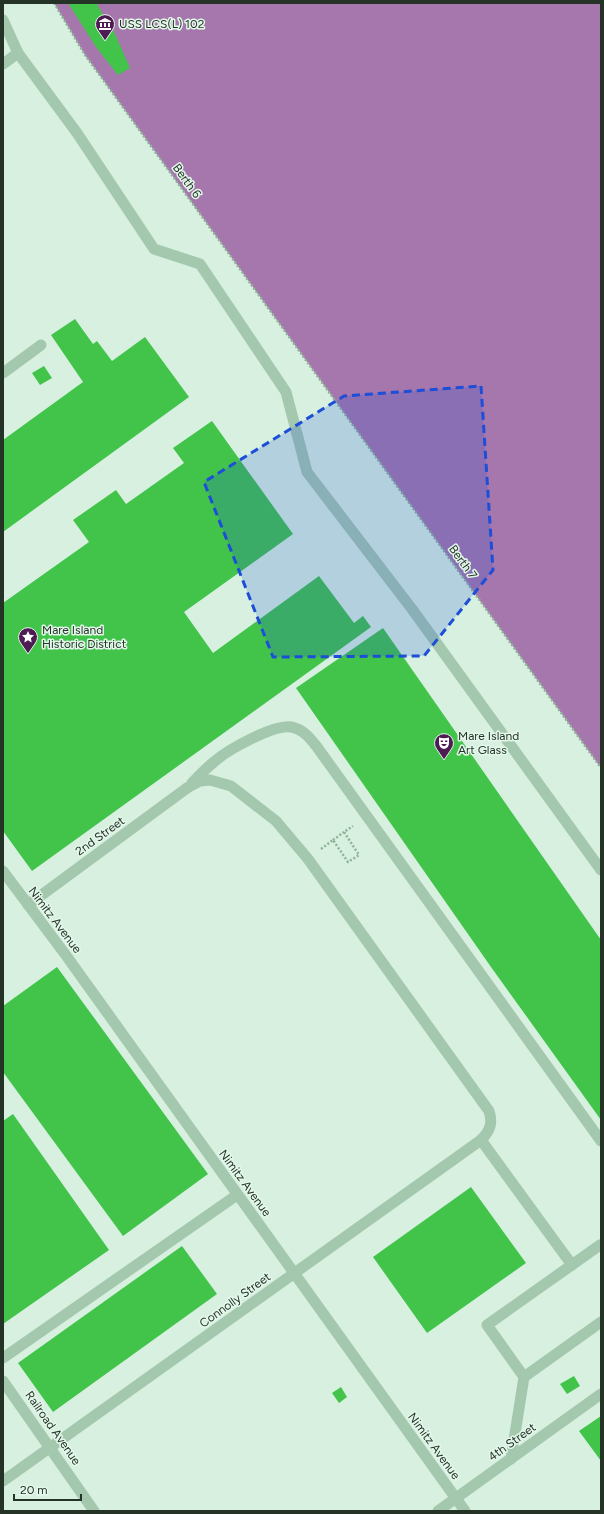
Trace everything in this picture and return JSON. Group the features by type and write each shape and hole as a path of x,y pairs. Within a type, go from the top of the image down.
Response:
{"street":[{"path":"3,20 18,53 77,133 154,249 200,264 286,392 307,472 412,609 601,870"},
{"path":"3,64 18,53"},
{"path":"3,373 41,345"},
{"path":"187,788 223,755 272,729 287,727 303,731 317,748 601,1141"},
{"path":"187,788 200,781 210,780 231,786 276,821 308,859 489,1111 491,1118 490,1129 481,1140 572,1265"},
{"name":"2nd Street","path":"28,905 187,788"},
{"name":"Nimitz Avenue","path":"3,871 65,954 465,1511"},
{"name":"Connolly Street","path":"3,1481 481,1140"},
{"path":"3,1358 238,1195"},
{"path":"512,1459 524,1377 487,1325 601,1246"},
{"path":"524,1377 601,1322"},
{"name":"Railroad Avenue","path":"3,1380 94,1511"},
{"name":"4th Street","path":"438,1511 601,1394"}],"path":[{"name":"Berth 6","path":"54,3 86,55 311,366"},
{"name":"Berth 7","path":"311,366 601,768"},
{"path":"308,859 366,816"},
{"path":"333,840 348,862 359,855 344,832"}],"highlighted area":[{"path":"481,386 493,570 424,656 273,657 204,482 344,396"}],"shaded area":[{"path":"54,3 601,3 601,768 85,55"}],"building":[{"name":"USS LCS(L) 102","path":"68,3 96,3 115,34 130,68 118,75 96,47"},
{"path":"75,319 93,344 97,341 112,361 145,337 189,397 3,532 3,440 83,382 51,335"},
{"path":"44,366 52,378 40,385 32,373"},
{"path":"212,421 293,534 184,612 213,653 319,576 354,623 363,616 371,627 32,871 3,831 3,603 89,542 73,520 116,490 126,504 184,463 173,448"},
{"path":"383,628 601,940 601,1120 491,967 296,688"},
{"path":"57,967 208,1174 123,1236 3,1072 3,1006"},
{"path":"13,1114 109,1250 3,1324 3,1121"},
{"path":"471,1187 526,1263 427,1333 373,1257"},
{"path":"182,1246 217,1294 53,1412 18,1363"},
{"path":"574,1376 580,1386 567,1394 560,1384"},
{"path":"341,1387 347,1397 339,1403 332,1393"},
{"path":"601,1416 601,1461 579,1431"}],"place":[{"name":"USS LCS(L) 102","path":"105,41"},
{"name":"Mare Island Historic District","path":"28,654"},
{"name":"Mare Island Art Glass","path":"444,760"}]}
